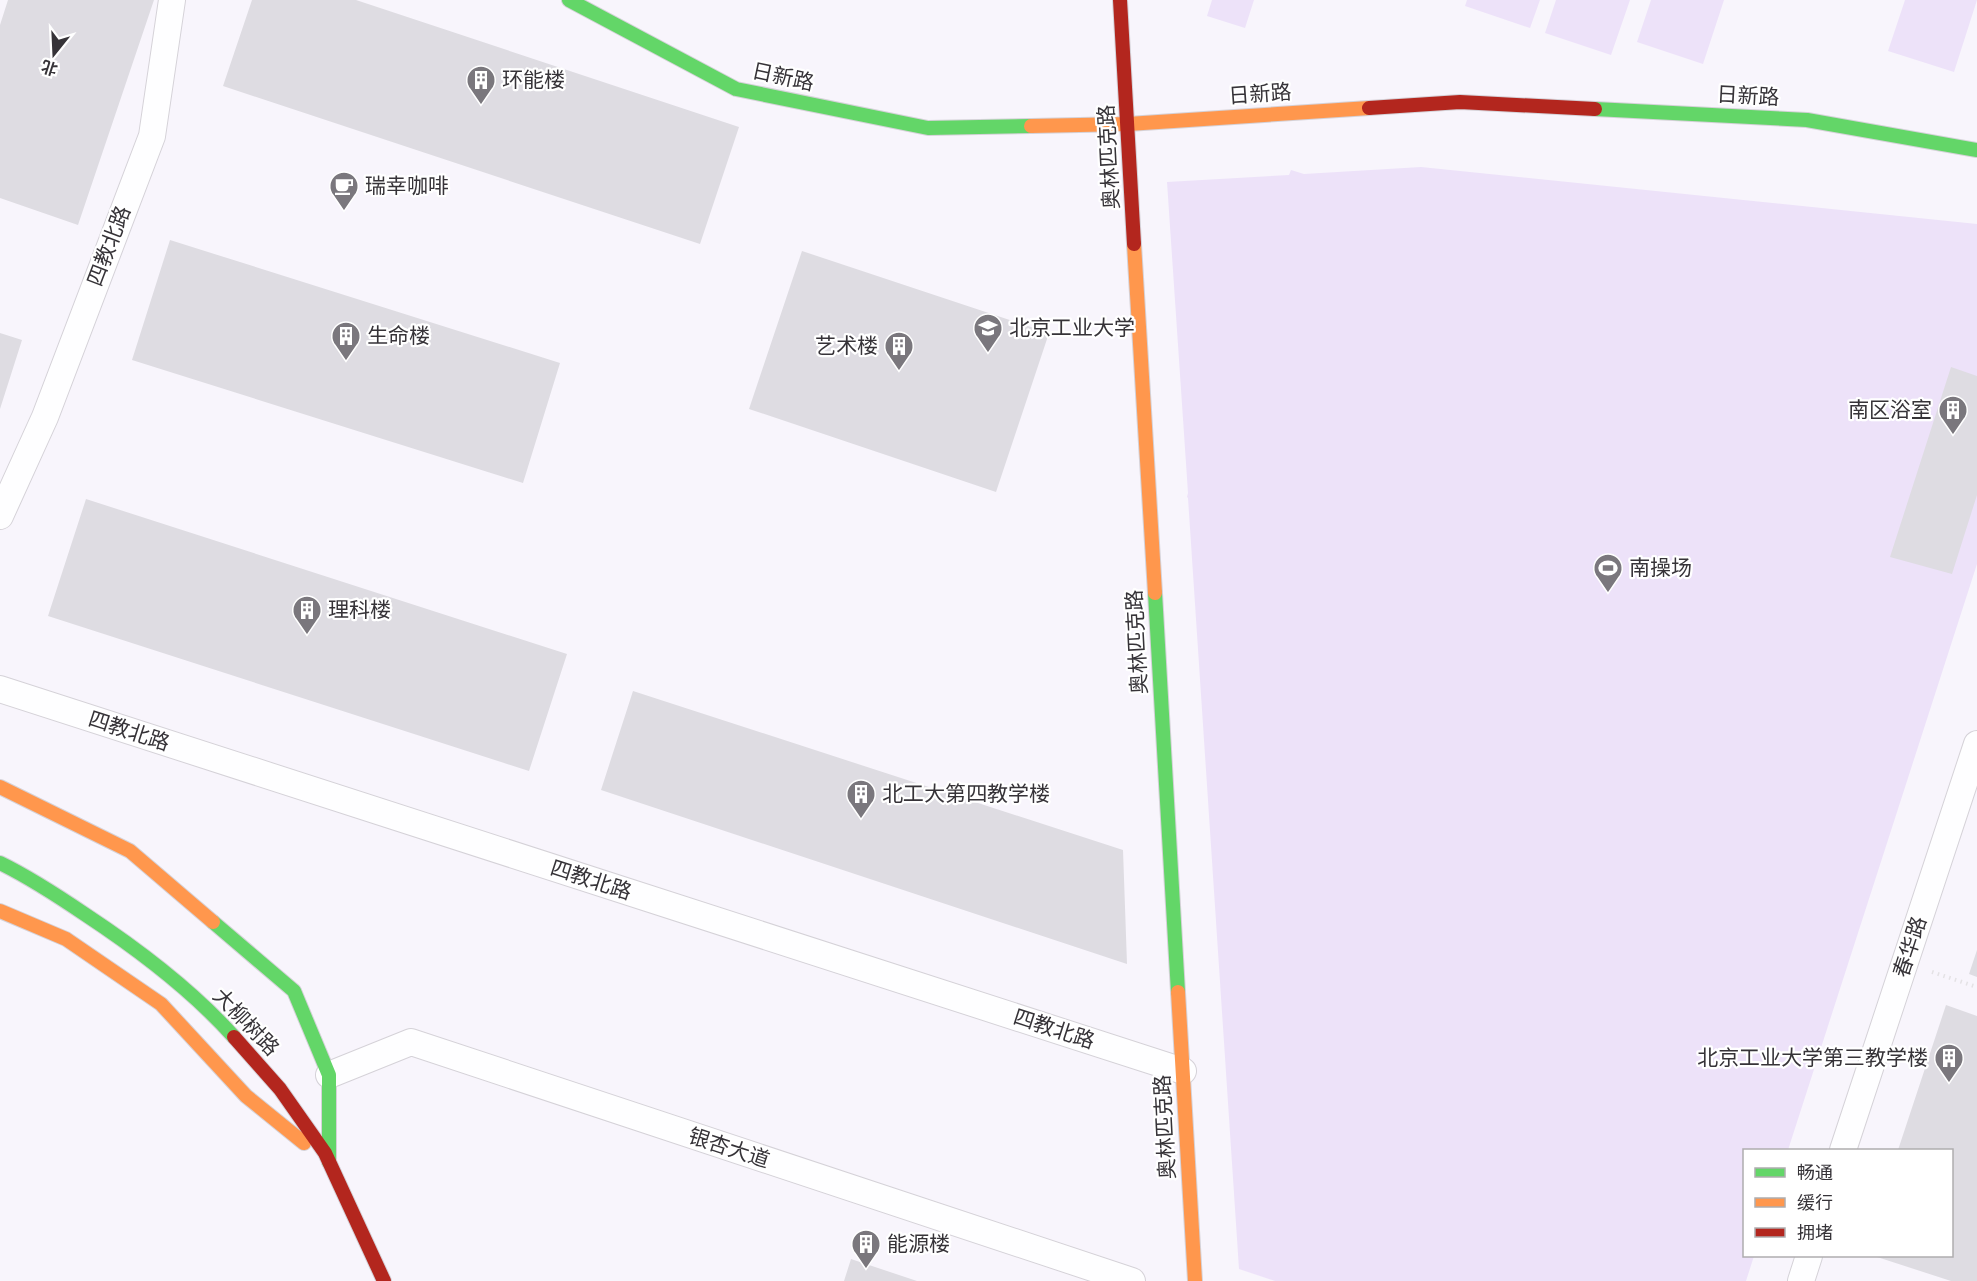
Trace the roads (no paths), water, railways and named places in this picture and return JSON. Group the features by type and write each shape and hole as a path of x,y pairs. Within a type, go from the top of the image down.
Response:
{"street":[{"name":"四教北路","path":"0,516 45,417 152,136 172,0"},
{"name":"日新路","path":"569,0 736,89 928,128 1128,124 1460,102 1807,120 1977,150"},
{"name":"奥林匹克路","path":"1120,0 1195,1281"},
{"name":"四教北路","path":"0,689 1183,1071"},
{"name":"春华路","path":"1843,1149 1977,744"},
{"path":"0,787 130,851 294,991 328,1075 329,1164"},
{"name":"大柳树路","path":"0,863 29,877 134,948 216,1017 280,1089 325,1153 384,1281"},
{"path":"0,911 66,939 161,1004 246,1096 329,1164"},
{"name":"银杏大道","path":"328,1075 411,1042 1132,1281"},
{"path":"1801,1281 1809,1257"}],"place":[{"name":"环能楼","path":"481,106"},
{"name":"瑞幸咖啡","path":"344,212"},
{"name":"北京工业大学","path":"988,354"},
{"name":"生命楼","path":"346,362"},
{"name":"艺术楼","path":"899,372"},
{"name":"南区浴室","path":"1953,436"},
{"name":"南操场","path":"1608,594"},
{"name":"理科楼","path":"307,636"},
{"name":"北工大第四教学楼","path":"861,820"},
{"name":"北京工业大学第三教学楼","path":"1949,1084"},
{"name":"能源楼","path":"866,1270"}]}
